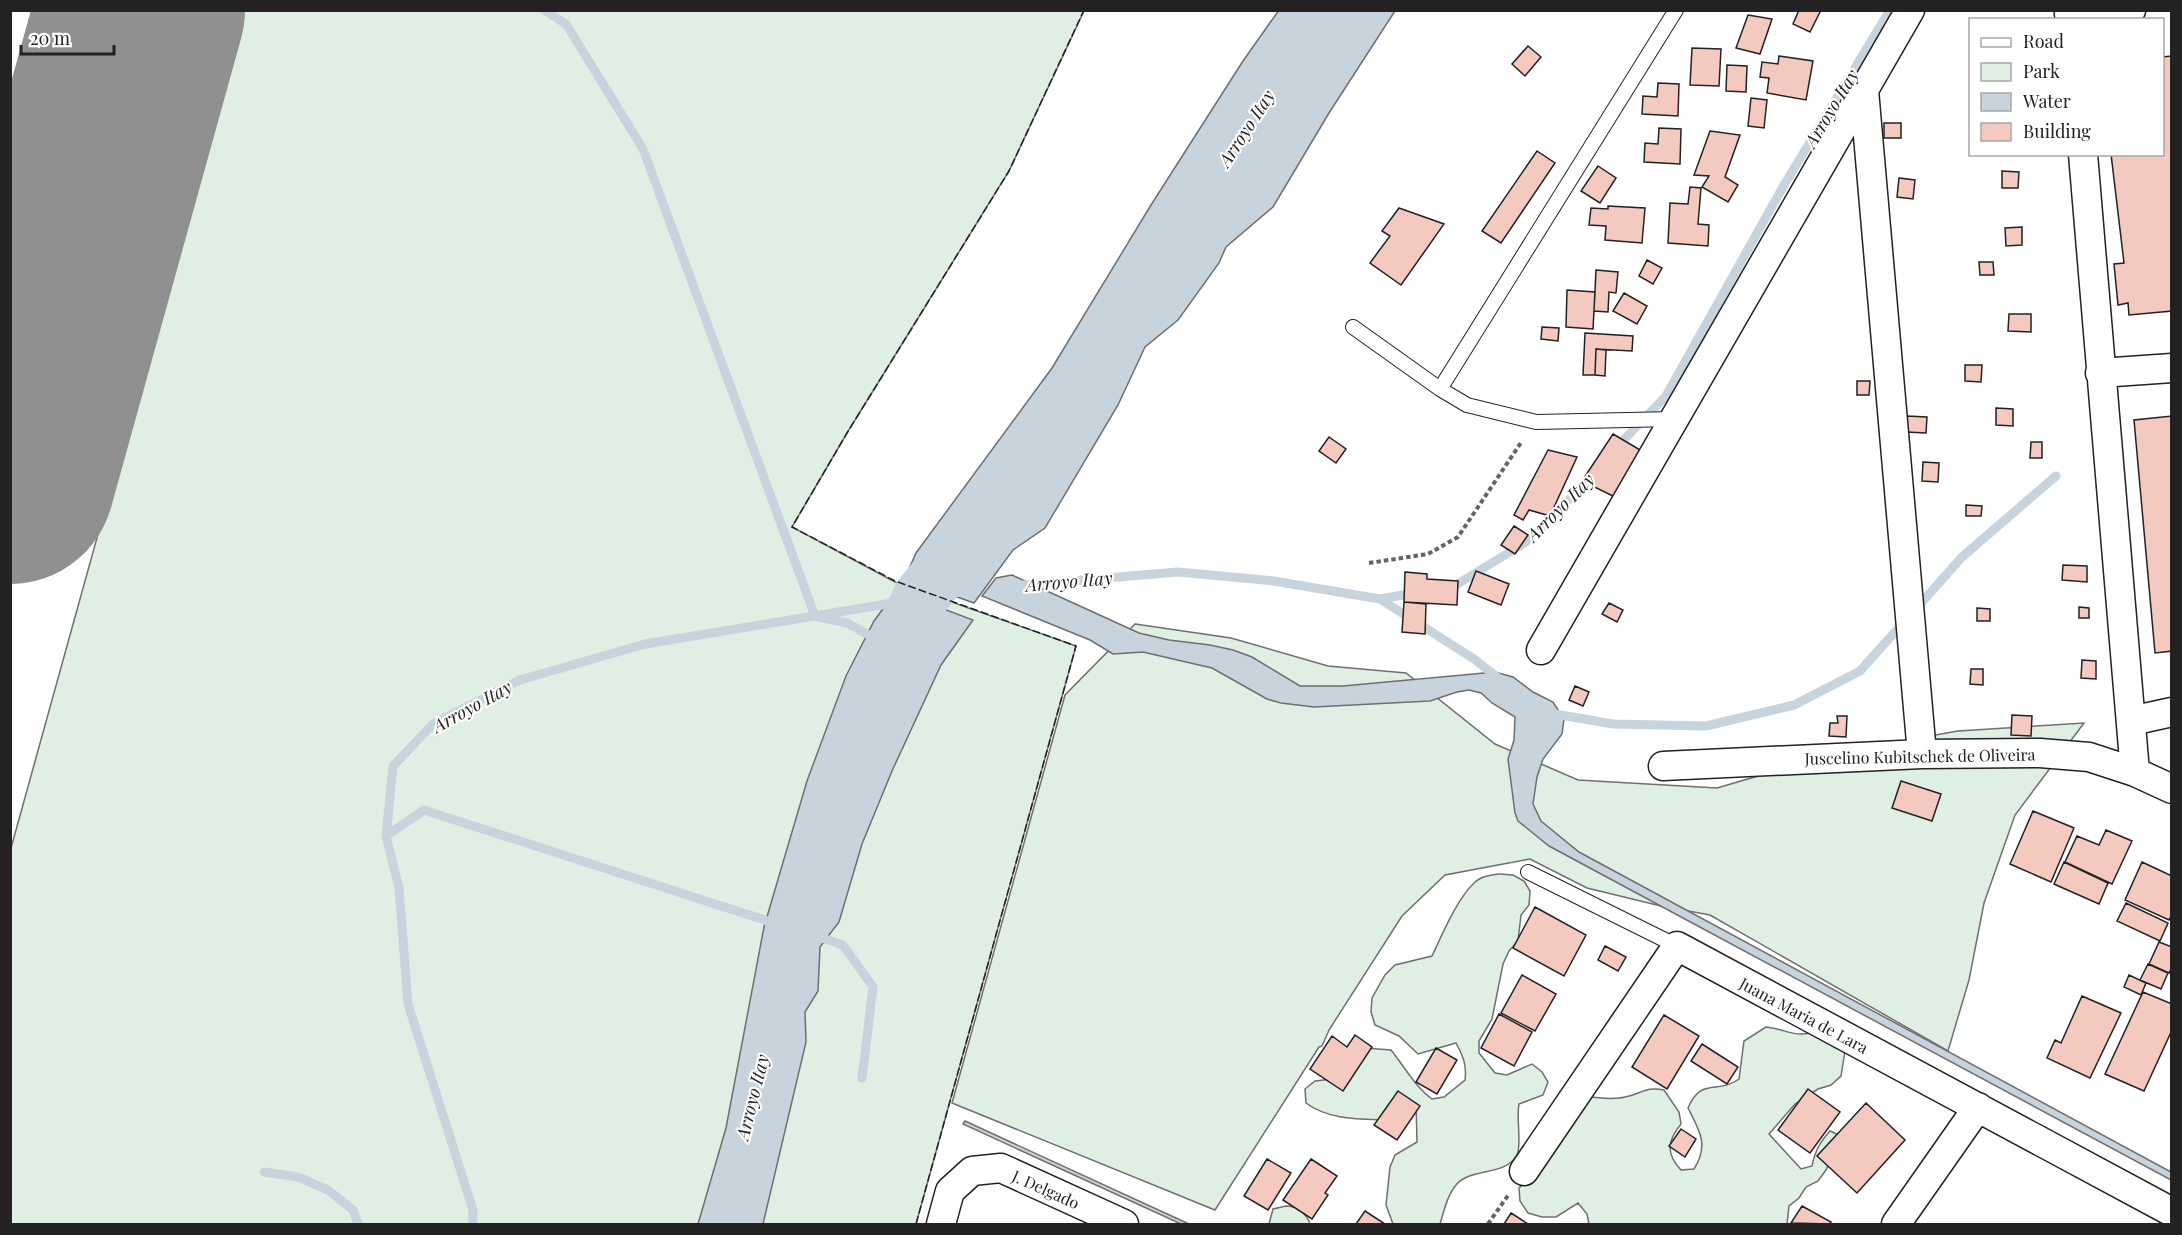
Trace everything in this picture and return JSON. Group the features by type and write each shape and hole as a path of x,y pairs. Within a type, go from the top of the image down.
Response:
{"street":[{"path":"1541,650 1910,10"},
{"path":"2069,15 2131,10"},
{"path":"1864,90 1922,754"},
{"path":"2083,156 2135,772"},
{"path":"2100,373 2172,368"},
{"path":"2131,720 2172,712"},
{"name":"Juscelino Kubitschek de Oliveira","path":"1663,765 1922,754 2040,753 2089,757 2135,772 2172,789"},
{"path":"1524,1172 1677,946"},
{"name":"Juana Maria de Lara","path":"1677,946 2172,1212"},
{"path":"1896,1224 1977,1107"},
{"name":"J. Delgado","path":"941,1224 950,1191 972,1171 1001,1168 1124,1224"}],"lane":[{"path":"1440,389 1676,10"},
{"path":"1353,327 1440,389 1467,405 1536,422 1674,419"},
{"path":"1528,872 1677,946"}],"path":[{"path":"1370,563 1428,554 1458,537 1536,422"}],"green space":[{"path":"243,11 1084,11 1009,171 847,433 792,527 895,582 1076,646 916,1224 11,1224 11,848"},
{"path":"1135,624 1231,638 1328,666 1406,673 1495,744 1578,780 1717,788 1844,751 1958,731 2084,723 2015,815 1984,903 1969,980 1948,1051 1710,915 1587,888 1530,859 1445,875 1402,916 1329,1030 1322,1046 1319,1047 1215,1210 952,1103 1065,695"},
{"path":"1500,874 1513,875 1524,881 1530,891 1529,905 1521,915 1518,941 1509,951 1503,964 1492,1019 1479,1041 1479,1053 1495,1073 1507,1075 1532,1064 1542,1072 1548,1082 1543,1095 1519,1104 1518,1150 1512,1162 1462,1179 1450,1194 1440,1224 1393,1224 1386,1205 1390,1167 1395,1155 1417,1142 1416,1103 1403,1100 1383,1120 1343,1117 1323,1112 1306,1103 1305,1089 1315,1081 1341,1078 1365,1048 1391,1050 1415,1083 1432,1099 1444,1097 1465,1080 1464,1061 1456,1043 1418,1054 1399,1036 1375,1025 1371,1012 1372,998 1385,975 1395,965 1432,956 1456,908 1474,883 1483,877"},
{"path":"1766,1027 1795,1034 1814,1032 1845,1051 1841,1076 1831,1085 1818,1089 1795,1104 1769,1134 1801,1169 1812,1166 1818,1147 1830,1131 1841,1136 1826,1170 1818,1181 1806,1187 1799,1198 1789,1206 1787,1224 1589,1224 1587,1214 1578,1203 1556,1217 1542,1217 1528,1213 1520,1201 1519,1188 1537,1171 1590,1097 1617,1098 1648,1090 1664,1090 1679,1112 1681,1124 1673,1136 1671,1153 1681,1170 1694,1169 1699,1160 1702,1145 1699,1131 1688,1108 1693,1098 1704,1089 1731,1084 1739,1079 1744,1041"},
{"path":"1286,1206 1301,1211 1310,1224 1269,1224 1273,1209"}],"water":[{"path":"1279,10 1395,11 1329,113 1273,207 1226,247 1219,263 1178,320 1145,347 1118,405 1045,528 1013,550 974,603 905,578 916,553 1052,368 1151,205 1243,61"},
{"path":"1012,575 1139,633 1169,640 1210,645 1252,657 1300,686 1343,686 1495,672 1513,677 1533,692 1553,702 1564,719 1562,734 1543,759 1537,777 1533,804 1541,821 1579,852 2171,1172 2171,1180 1549,846 1518,821 1515,813 1508,759 1514,740 1515,717 1492,703 1481,693 1469,690 1430,701 1314,707 1281,703 1267,699 1212,668 1143,652 1113,654 1090,640 982,596 996,578"},
{"path":"896,591 973,620 941,665 892,771 862,844 839,922 820,947 818,991 805,1012 806,1042 763,1224 698,1224 726,1128 764,927 807,781 846,676 874,621"},
{"path":"965,1121 1189,1224 1181,1224 963,1124"}],"building":[{"path":"1799,10 1821,10 1810,32 1793,24"},
{"path":"1748,15 1772,19 1760,54 1736,48"},
{"path":"1528,46 1541,57 1525,76 1512,64"},
{"path":"1692,48 1721,49 1719,86 1690,85"},
{"path":"1779,56 1813,61 1806,100 1767,93 1769,78 1760,77 1762,62 1778,64"},
{"path":"2172,56 2172,311 2129,315 2128,303 2118,305 2114,264 2124,263 2111,156 2164,156 2164,57"},
{"path":"1727,65 1747,66 1746,92 1726,91"},
{"path":"1658,83 1679,84 1678,116 1642,114 1643,96 1657,97"},
{"path":"1751,98 1767,100 1764,128 1748,126"},
{"path":"1884,123 1901,123 1901,138 1884,138"},
{"path":"1659,128 1681,129 1680,164 1644,162 1645,143 1658,144"},
{"path":"1710,131 1740,135 1725,177 1738,185 1728,202 1702,187 1709,176 1694,175"},
{"path":"1537,151 1555,163 1501,243 1482,231"},
{"path":"1598,166 1616,178 1600,203 1581,191"},
{"path":"2002,171 2019,172 2018,188 2002,188"},
{"path":"1899,178 1915,180 1913,199 1897,197"},
{"path":"1690,187 1701,188 1698,224 1709,225 1708,246 1668,243 1670,203 1688,204"},
{"path":"1608,206 1645,208 1642,243 1605,240 1606,226 1589,225 1591,208 1608,209"},
{"path":"1399,208 1444,224 1401,285 1370,263 1390,236 1382,231"},
{"path":"2022,227 2022,245 2006,246 2005,228"},
{"path":"1647,260 1662,268 1653,284 1639,276"},
{"path":"1979,262 1993,262 1994,275 1980,275"},
{"path":"1596,270 1618,272 1616,293 1609,292 1608,312 1594,311"},
{"path":"1567,290 1595,292 1593,329 1566,327"},
{"path":"1624,293 1647,306 1637,324 1613,311"},
{"path":"2009,314 2031,314 2031,332 2008,331"},
{"path":"1542,327 1559,328 1558,341 1541,339"},
{"path":"1585,333 1633,336 1632,351 1596,349 1595,375 1583,375"},
{"path":"1596,349 1606,350 1605,376 1595,375"},
{"path":"1965,365 1982,365 1981,382 1965,381"},
{"path":"1857,381 1870,381 1869,395 1857,395"},
{"path":"1996,408 2013,409 2013,426 1996,425"},
{"path":"1906,416 1927,417 1926,433 1906,432"},
{"path":"2172,416 2172,651 2155,653 2134,420"},
{"path":"1613,434 1647,454 1617,498 1582,481"},
{"path":"1329,437 1346,449 1336,463 1319,451"},
{"path":"2031,442 2042,442 2042,458 2030,458"},
{"path":"1548,450 1577,457 1550,516 1529,510 1523,520 1514,515"},
{"path":"1923,462 1939,463 1938,482 1922,481"},
{"path":"1966,505 1982,506 1981,516 1966,516"},
{"path":"1514,526 1528,535 1515,554 1501,545"},
{"path":"2063,565 2087,566 2087,582 2062,580"},
{"path":"1476,571 1509,584 1501,605 1468,592"},
{"path":"1405,572 1427,574 1427,579 1458,581 1457,605 1404,602"},
{"path":"1404,602 1426,604 1425,634 1402,632"},
{"path":"1609,603 1623,610 1617,622 1602,614"},
{"path":"2079,607 2089,608 2089,618 2079,618"},
{"path":"1977,608 1990,609 1990,621 1977,621"},
{"path":"2082,660 2096,661 2096,679 2081,678"},
{"path":"1971,669 1983,669 1983,685 1970,684"},
{"path":"1575,686 1589,692 1583,706 1569,700"},
{"path":"2012,715 2032,716 2031,736 2011,735"},
{"path":"1837,716 1847,716 1846,737 1829,736 1830,723 1838,723"},
{"path":"1901,781 1941,794 1932,821 1892,808"},
{"path":"2033,811 2074,828 2051,882 2010,864"},
{"path":"2106,830 2132,841 2112,884 2065,862 2077,836 2099,845"},
{"path":"2064,862 2108,883 2099,904 2054,884"},
{"path":"2142,862 2172,876 2172,914 2169,920 2125,900"},
{"path":"2126,903 2168,923 2160,941 2117,921"},
{"path":"1535,907 1586,935 1564,976 1513,948"},
{"path":"2159,942 2172,947 2172,967 2169,973 2149,964"},
{"path":"1605,946 1626,957 1618,971 1598,960"},
{"path":"2148,964 2168,973 2161,989 2140,980"},
{"path":"1522,975 1556,994 1535,1031 1501,1013"},
{"path":"2129,975 2146,983 2141,995 2124,987"},
{"path":"2143,992 2172,1004 2172,1030 2144,1091 2105,1074"},
{"path":"2082,996 2121,1013 2090,1078 2047,1058 2055,1040 2061,1043"},
{"path":"1499,1014 1532,1032 1514,1066 1481,1048"},
{"path":"1664,1015 1699,1036 1667,1089 1632,1067"},
{"path":"1355,1035 1372,1047 1343,1091 1310,1069 1332,1036 1347,1047"},
{"path":"1702,1044 1738,1067 1727,1084 1691,1061"},
{"path":"1436,1048 1457,1060 1437,1094 1416,1082"},
{"path":"1808,1089 1840,1112 1810,1153 1778,1130"},
{"path":"1398,1091 1420,1106 1397,1140 1374,1125"},
{"path":"1866,1103 1905,1140 1857,1193 1817,1156"},
{"path":"1681,1129 1696,1139 1685,1157 1669,1146"},
{"path":"1267,1159 1291,1173 1268,1210 1244,1196"},
{"path":"1311,1159 1337,1176 1325,1193 1328,1195 1312,1219 1283,1200"},
{"path":"1802,1206 1831,1222 1830,1224 1791,1223"},
{"path":"1365,1211 1385,1224 1356,1224"},
{"path":"1511,1213 1528,1224 1504,1224"}],"waterway":[{"path":"544,10 566,24 643,149 815,616 847,623 878,640"},
{"name":"Arroyo Itay","path":"1615,449 1666,396 1784,185 1890,10"},
{"name":"Arroyo Itay","path":"1448,587 1456,585 1534,537 1592,475"},
{"path":"1915,610 1962,557 2056,476"},
{"name":"Arroyo Itay","path":"889,670 920,598 976,529"},
{"name":"Arroyo Itay","path":"1023,585 1178,572 1274,581 1380,599 1414,593"},
{"name":"Arroyo Itay","path":"473,1224 473,1210 408,1004 399,888 386,836 393,766 433,724 520,680 645,644 959,592"},
{"path":"1380,599 1474,659 1501,680"},
{"path":"1549,713 1613,724 1706,726 1794,705 1860,671 1903,623"},
{"path":"386,836 424,810 777,924"},
{"path":"816,936 843,945 873,987 862,1078"},
{"path":"264,1172 298,1177 328,1190 353,1210 358,1224"}],"runway":[{"path":"10,479 140,10"}],"fence":[{"path":"916,1224 1076,646 895,581 792,527 847,433 1009,171 1084,10"}]}
